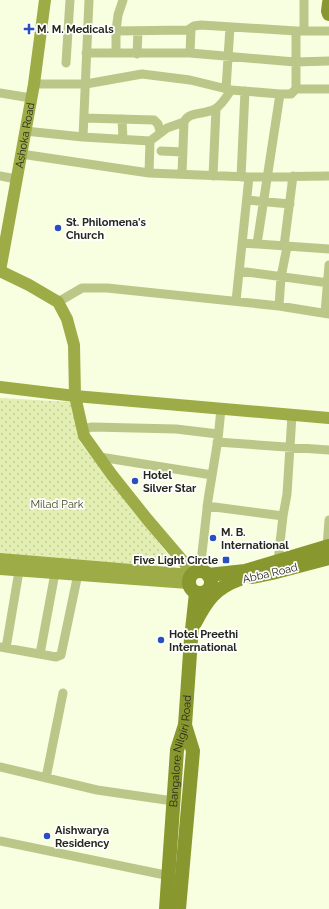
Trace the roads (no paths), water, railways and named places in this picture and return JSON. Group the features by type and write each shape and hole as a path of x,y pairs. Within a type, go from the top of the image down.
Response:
{"main road":[{"name":"Ashoka Road","path":"0,270 3,238 34,84 45,0"},
{"path":"0,270 58,302 67,319 74,345 74,396 84,436 147,519 198,579"},
{"path":"0,387 74,396 329,418"},
{"path":"0,559 79,570 198,579 245,571 278,561 328,550"},
{"name":"Abba Road","path":"198,579 240,580 272,573 328,550"},
{"path":"0,569 55,573 79,570"},
{"name":"Bangalore Nilgiri Road","path":"166,909 170,876 177,750 185,725 192,629 198,579"},
{"path":"192,629 203,608 216,592 227,584 240,580"},
{"path":"179,909 193,751 185,725"}],"street":[{"path":"66,63 70,0"},
{"path":"83,137 89,0"},
{"path":"116,53 118,15 123,0"},
{"path":"34,84 86,84 142,74 190,80 229,89 292,94 296,89 295,62 304,0"},
{"path":"116,31 188,30 194,26 201,25 300,31 329,31"},
{"path":"182,174 184,122 189,115 204,114 216,108 222,103 229,89 228,57 230,27"},
{"path":"190,53 191,29"},
{"path":"137,54 138,31"},
{"path":"86,53 190,53 295,62 329,61"},
{"path":"296,89 329,89"},
{"path":"236,301 247,200 245,177 245,91"},
{"path":"0,93 31,98"},
{"path":"257,244 280,94"},
{"path":"213,176 216,108"},
{"path":"84,118 154,120 158,124 160,132"},
{"path":"122,119 123,139"},
{"path":"149,173 150,141 167,128 184,122"},
{"path":"25,131 83,137 150,141"},
{"path":"161,151 183,152"},
{"path":"21,154 149,173 245,177 329,176"},
{"path":"0,176 16,179"},
{"path":"279,306 293,176"},
{"path":"247,200 290,204"},
{"path":"242,243 329,249"},
{"path":"58,302 82,288 108,288 236,301 327,313 329,265"},
{"path":"239,272 328,283"},
{"path":"198,579 221,408"},
{"path":"278,561 287,494 292,415"},
{"path":"83,429 92,427 176,428 218,438 290,447 329,450"},
{"path":"100,457 212,475"},
{"path":"207,506 283,516"},
{"path":"328,550 329,520"},
{"path":"19,571 3,648 59,657 63,653 79,570"},
{"path":"40,654 55,573"},
{"path":"46,778 63,693"},
{"path":"0,767 97,790 173,801"},
{"path":"0,841 170,876"}],"place":[{"name":"M. M. Medicals","path":"29,29"},
{"name":"St. Philomena's Church","path":"58,228"},
{"name":"Hotel Silver Star","path":"135,481"},
{"name":"M. B. International","path":"213,538"},
{"name":"Five Light Circle","path":"226,560"},
{"name":"Hotel Preethi International","path":"161,640"},
{"name":"Aishwarya Residency","path":"47,836"}],"park label":[{"name":"Milad Park","path":"57,504"}]}
